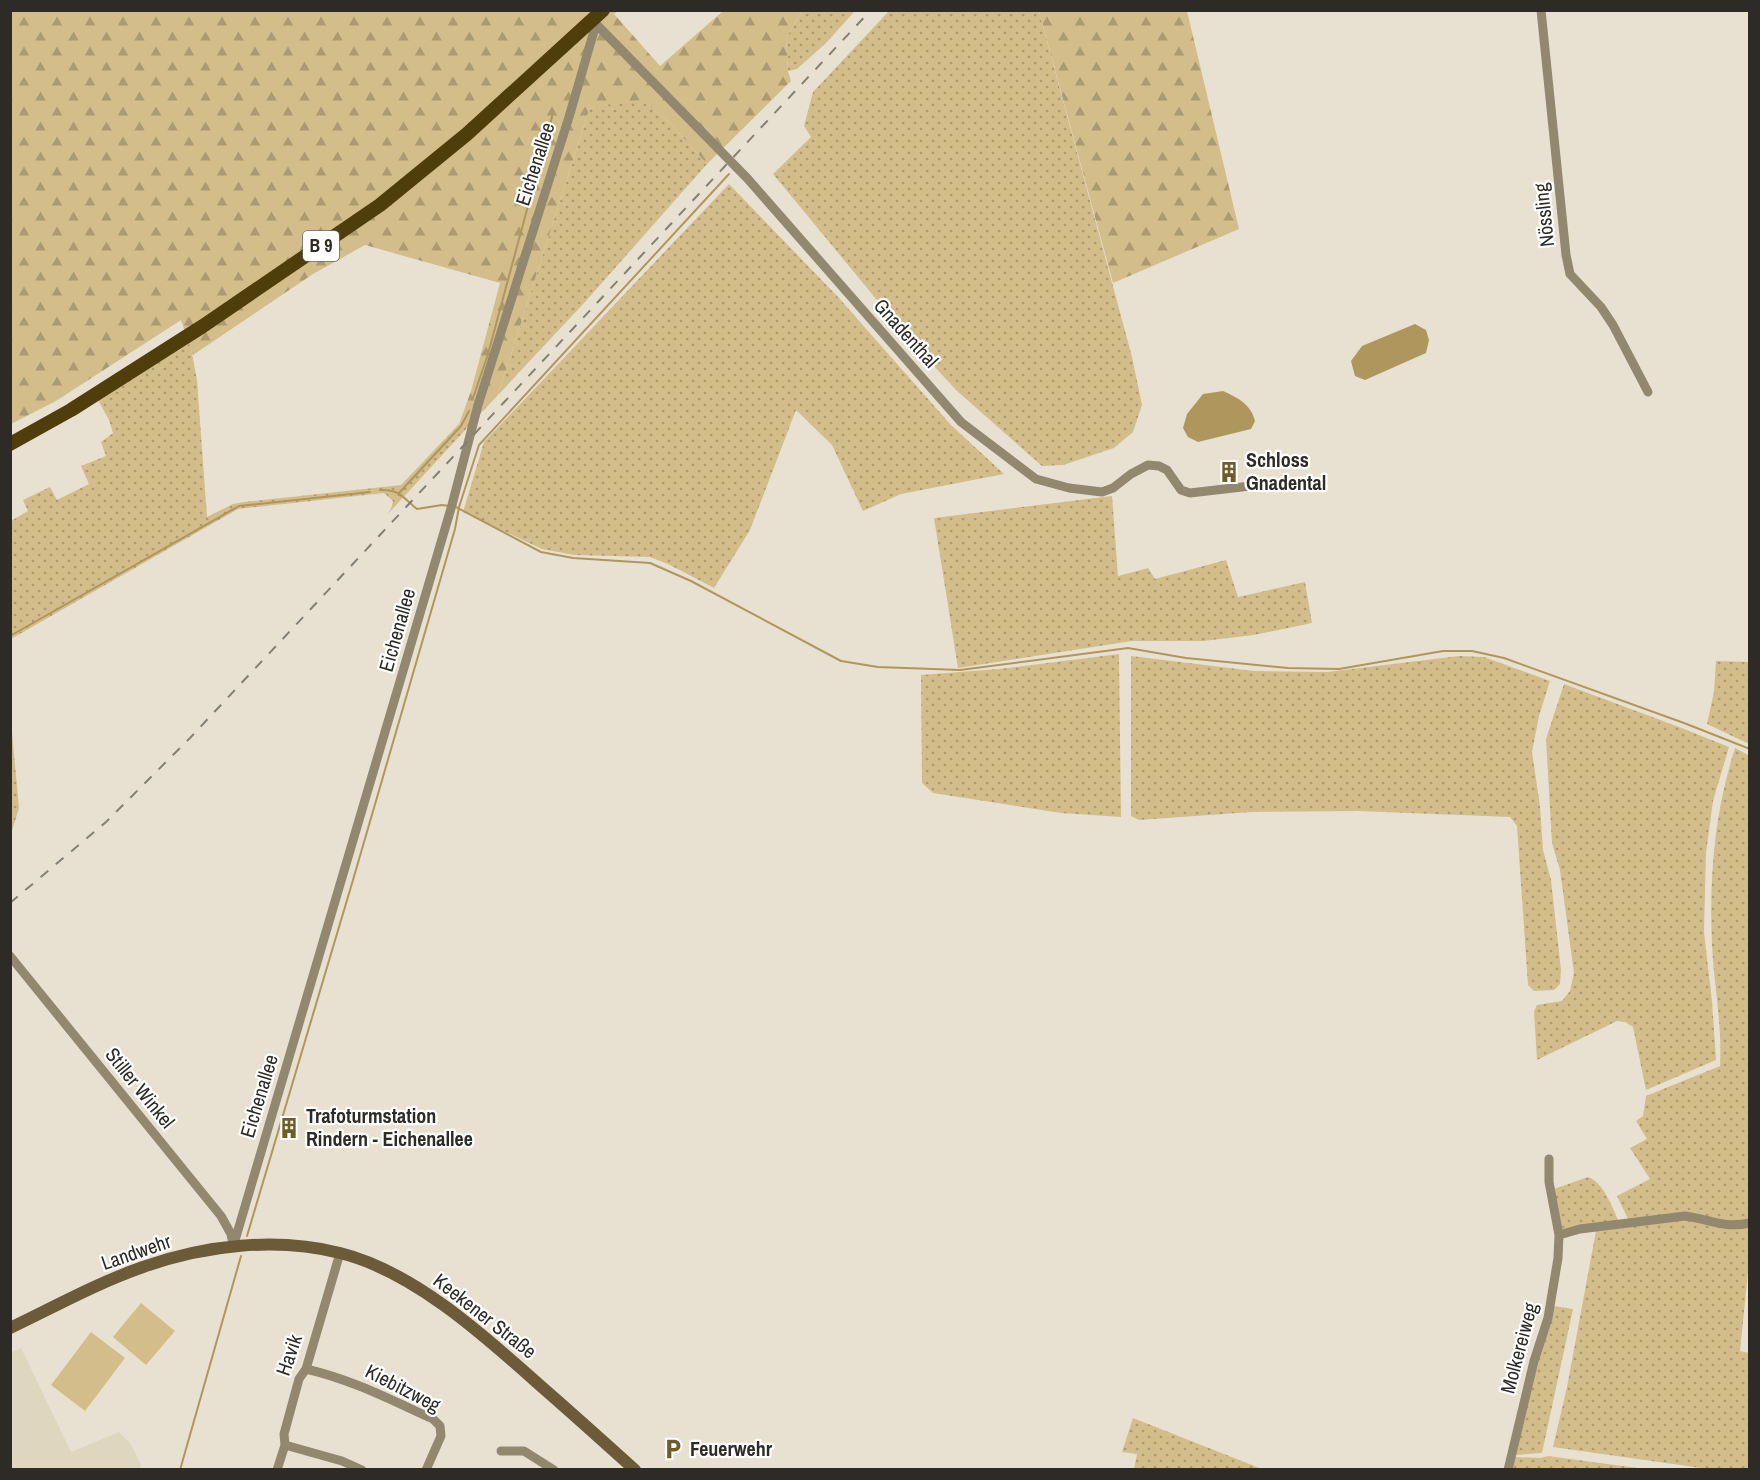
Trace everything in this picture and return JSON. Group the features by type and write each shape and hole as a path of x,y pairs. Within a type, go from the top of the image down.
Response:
{"main road":[{"name":"B 9","path":"10,444 71,410 203,326 380,205 445,153 597,18"},
{"name":"Landwehr","path":"10,1328 98,1285 143,1267 215,1248 283,1244"},
{"name":"Keekener Straße","path":"283,1244 340,1253 376,1266 407,1282 455,1314 498,1348 635,1470"}],"street":[{"name":"Nössling","path":"1541,10 1566,255 1570,274 1601,307 1613,325 1648,392"},
{"name":"Gnadenthal","path":"597,18 747,178 961,422 1036,479 1069,488 1102,492 1113,488 1131,474 1148,465 1160,466 1167,470 1181,490 1190,493 1259,485"},
{"name":"Eichenallee","path":"233,1246 451,510 478,405 569,117 597,18"},
{"name":"Stiller Winkel","path":"10,956 221,1216 231,1233 233,1246"},
{"name":"Molkereiweg","path":"1508,1470 1534,1361 1548,1318 1559,1235 1549,1182 1550,1159"},
{"path":"1559,1235 1580,1229 1684,1216 1722,1226 1749,1223"},
{"name":"Havik","path":"277,1470 285,1445 284,1434 299,1379 306,1369 340,1253"},
{"name":"Kiebitzweg","path":"306,1369 365,1387 433,1419 440,1426 441,1436 426,1470"},
{"path":"285,1445 342,1461 362,1470"},
{"path":"501,1451 524,1451 554,1470"}],"shaded area":[{"path":"1415,324 1426,330 1429,340 1426,353 1365,380 1355,376 1351,361 1362,346"},
{"path":"1223,391 1239,399 1250,410 1255,421 1251,429 1198,442 1188,437 1183,428 1187,414 1203,394"},
{"path":"21,1348 71,1452 119,1432 131,1444 141,1466 140,1469 11,1469 11,1353"}],"green space":[{"path":"11,11 618,11 614,14 660,66 723,11 802,11 786,38 788,71 791,81 707,164 668,121 641,100 590,107 498,395 468,427 459,424 471,391 500,283 365,245 313,274 193,355 181,320 56,401 11,424"},
{"path":"802,11 855,11 826,43 797,69 788,71 786,38"},
{"path":"889,11 1039,11 1132,357 1142,405 1133,432 1114,448 1063,465 1042,466 956,390 910,340 773,174 811,137 804,126 813,92"},
{"path":"1039,11 1187,11 1239,229 1113,283"},
{"path":"640,99 668,121 707,164 585,302 498,395 590,107"},
{"path":"729,184 838,297 951,425 1004,474 901,494 863,511 832,445 796,410 750,530 714,588 650,557 574,555 542,549 463,512 484,442"},
{"path":"190,343 197,380 207,517 233,504 244,502 401,485 459,424 468,427 387,515 393,501 384,493 238,509 11,639 11,521 28,511 23,500 50,487 57,500 89,484 81,466 106,456 101,442 113,433 98,400"},
{"path":"1112,496 1118,576 1148,568 1155,579 1226,560 1238,597 1305,582 1312,623 1254,635 1203,641 1132,641 958,668 934,518"},
{"path":"1119,654 1121,817 1061,813 933,793 922,783 921,675 999,669"},
{"path":"1131,656 1254,671 1327,672 1459,656 1484,657 1550,681 1539,716 1532,752 1540,806 1543,850 1551,880 1561,970 1560,984 1554,990 1534,991 1528,985 1517,826 1510,817 1358,811 1252,812 1139,820 1131,816"},
{"path":"1716,661 1749,662 1749,744 1707,724 1714,692"},
{"path":"1564,684 1729,747 1713,801 1706,853 1704,932 1716,1060 1646,1090 1633,1027 1625,1022 1617,1021 1537,1060 1534,1011 1537,1005 1562,1001 1570,991 1574,973 1560,870 1552,843 1546,739"},
{"path":"11,721 19,808 10,834"},
{"path":"1735,748 1750,756 1749,1220 1735,1224 1703,1216 1629,1221 1617,1196 1650,1179 1630,1148 1647,1139 1636,1121 1643,1116 1646,1096 1720,1066 1713,961 1712,880 1717,826"},
{"path":"1588,1177 1599,1184 1619,1222 1563,1232 1554,1189"},
{"path":"1686,1218 1725,1229 1749,1228 1749,1263 1740,1351 1749,1353 1749,1469 1708,1469 1553,1447 1567,1387 1596,1231"},
{"path":"141,1303 175,1331 146,1365 113,1337"},
{"path":"1554,1306 1573,1309 1542,1453 1515,1455 1534,1372"},
{"path":"91,1332 125,1358 85,1411 51,1385"},
{"path":"1133,1418 1262,1469 1134,1469 1137,1454 1122,1452"},
{"path":"1548,1456 1645,1469 1512,1470 1515,1457"}],"waterway":[{"path":"473,398 488,354 553,113"},
{"path":"247,1236 479,445 729,174"},
{"path":"399,493 461,426 469,411"},
{"path":"380,490 397,493 417,509 449,506"},
{"path":"10,636 239,506 370,492"},
{"path":"454,506 541,552 573,558 650,563 691,581 841,661 878,667 960,670 1128,648 1186,658 1288,668 1339,669 1443,651 1472,651 1504,658 1750,749"},
{"path":"180,1470 241,1256"}],"railway":[{"path":"10,903 106,822 190,738 871,10"}],"place":[{"name":"Schloss Gnadental","path":"1229,472"},
{"name":"Trafoturmstation Rindern - Eichenallee","path":"289,1128"},
{"name":"Feuerwehr","path":"673,1449"}]}
